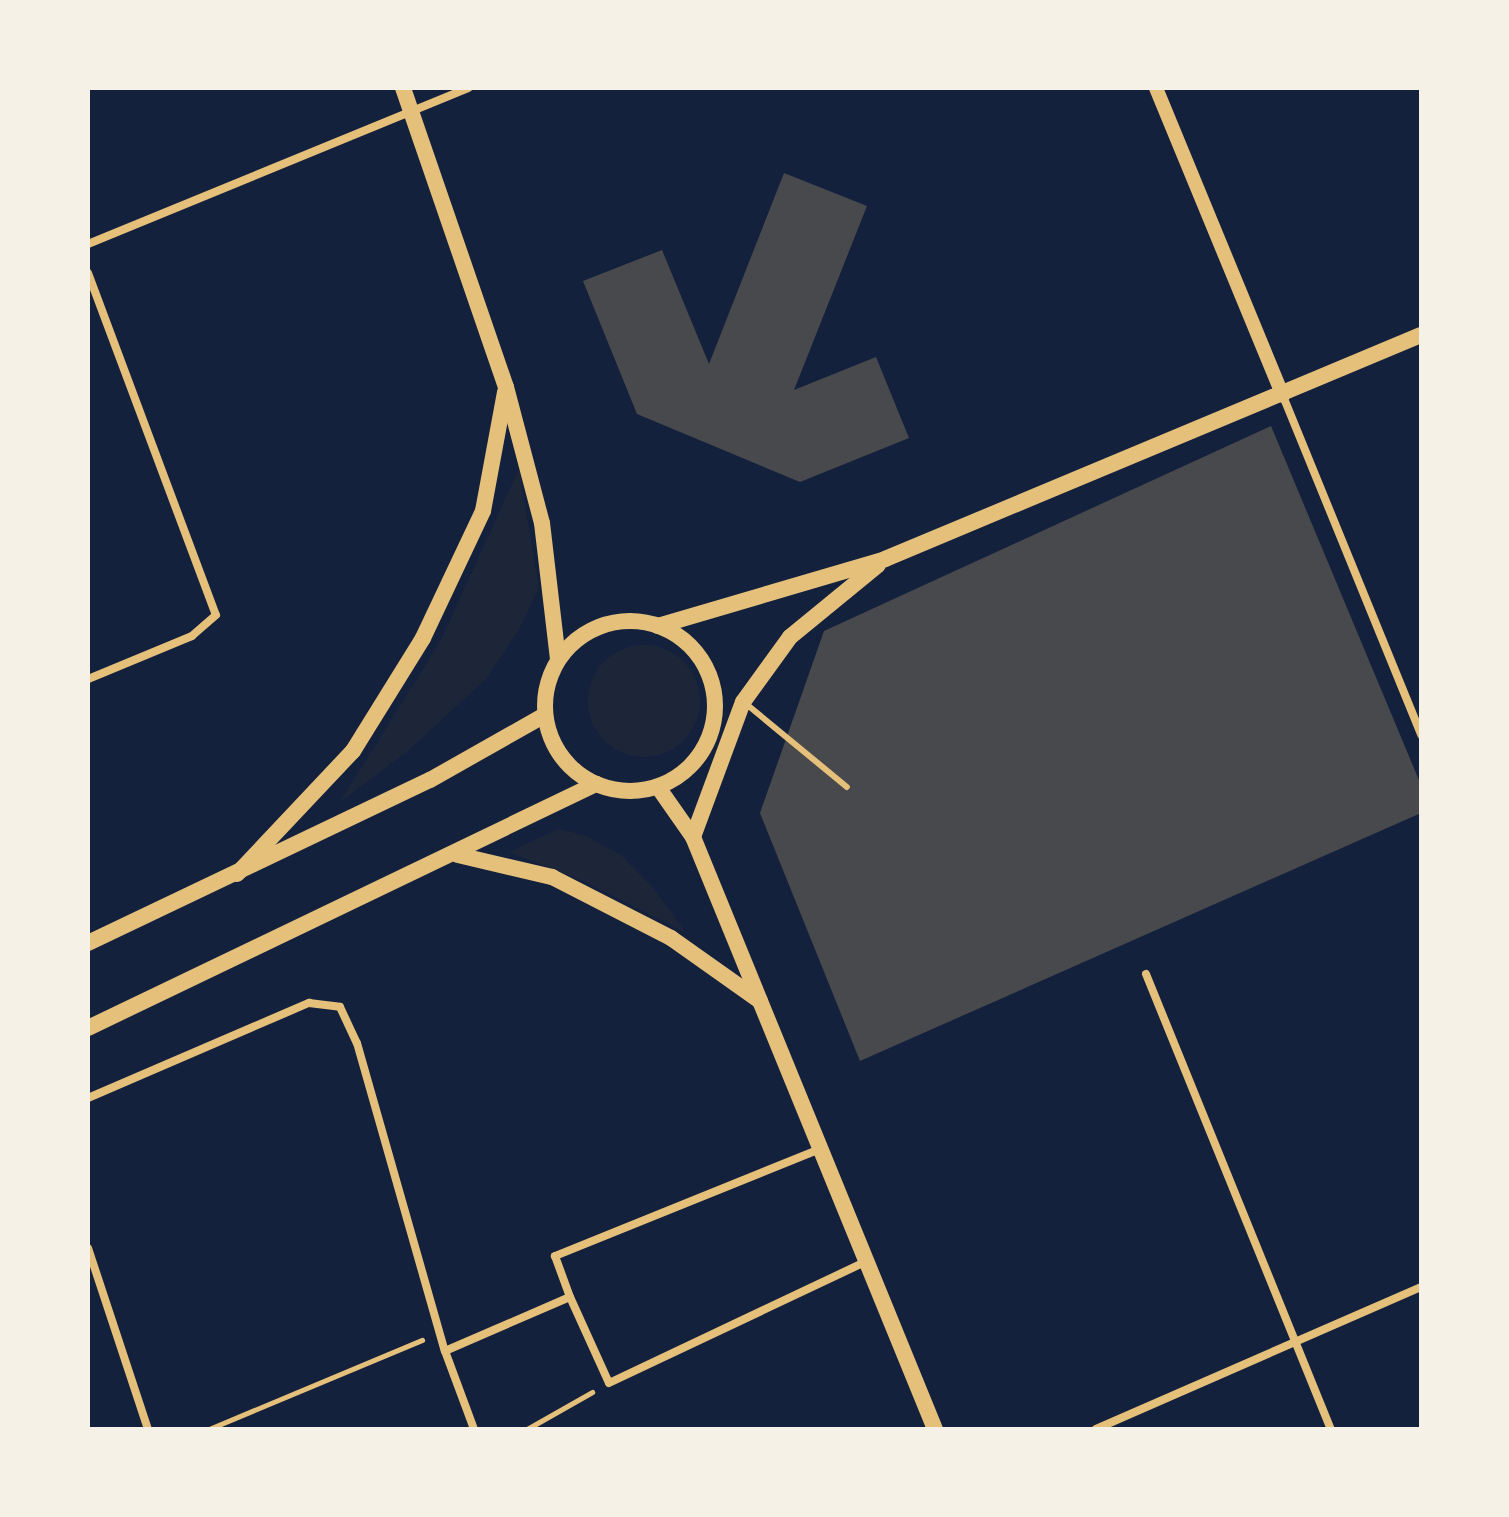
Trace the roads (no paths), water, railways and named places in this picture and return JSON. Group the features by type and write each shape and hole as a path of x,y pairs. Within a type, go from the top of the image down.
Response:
{"main road":[{"path":"403,88 506,387 542,523 558,659"},
{"path":"658,626 885,559 1283,396 1421,335"},
{"path":"237,874 353,751 423,638 483,511 506,387"},
{"path":"693,837 743,702 790,637 885,559"},
{"path":"630,620 658,626 681,638 700,657 715,706 711,733 699,756 658,787 616,791 596,784 561,757 545,715 547,686 558,659 577,637 602,624 630,620"},
{"path":"88,943 430,780 545,715"},
{"path":"88,1028 458,855 596,784"},
{"path":"658,787 693,837 935,1429"},
{"path":"458,855 552,877 671,938 761,1002"}],"street":[{"path":"88,244 468,88"},
{"path":"1156,88 1421,735"},
{"path":"88,273 216,615 192,636 88,679"},
{"path":"1146,974 1331,1429"},
{"path":"88,1098 309,1003 340,1007 357,1043 445,1351 474,1429"},
{"path":"821,1149 555,1256 570,1297 609,1383 867,1261"},
{"path":"88,1248 148,1429"},
{"path":"1096,1429 1421,1287"},
{"path":"445,1351 570,1297"}],"lane":[{"path":"743,702 847,787"}]}
